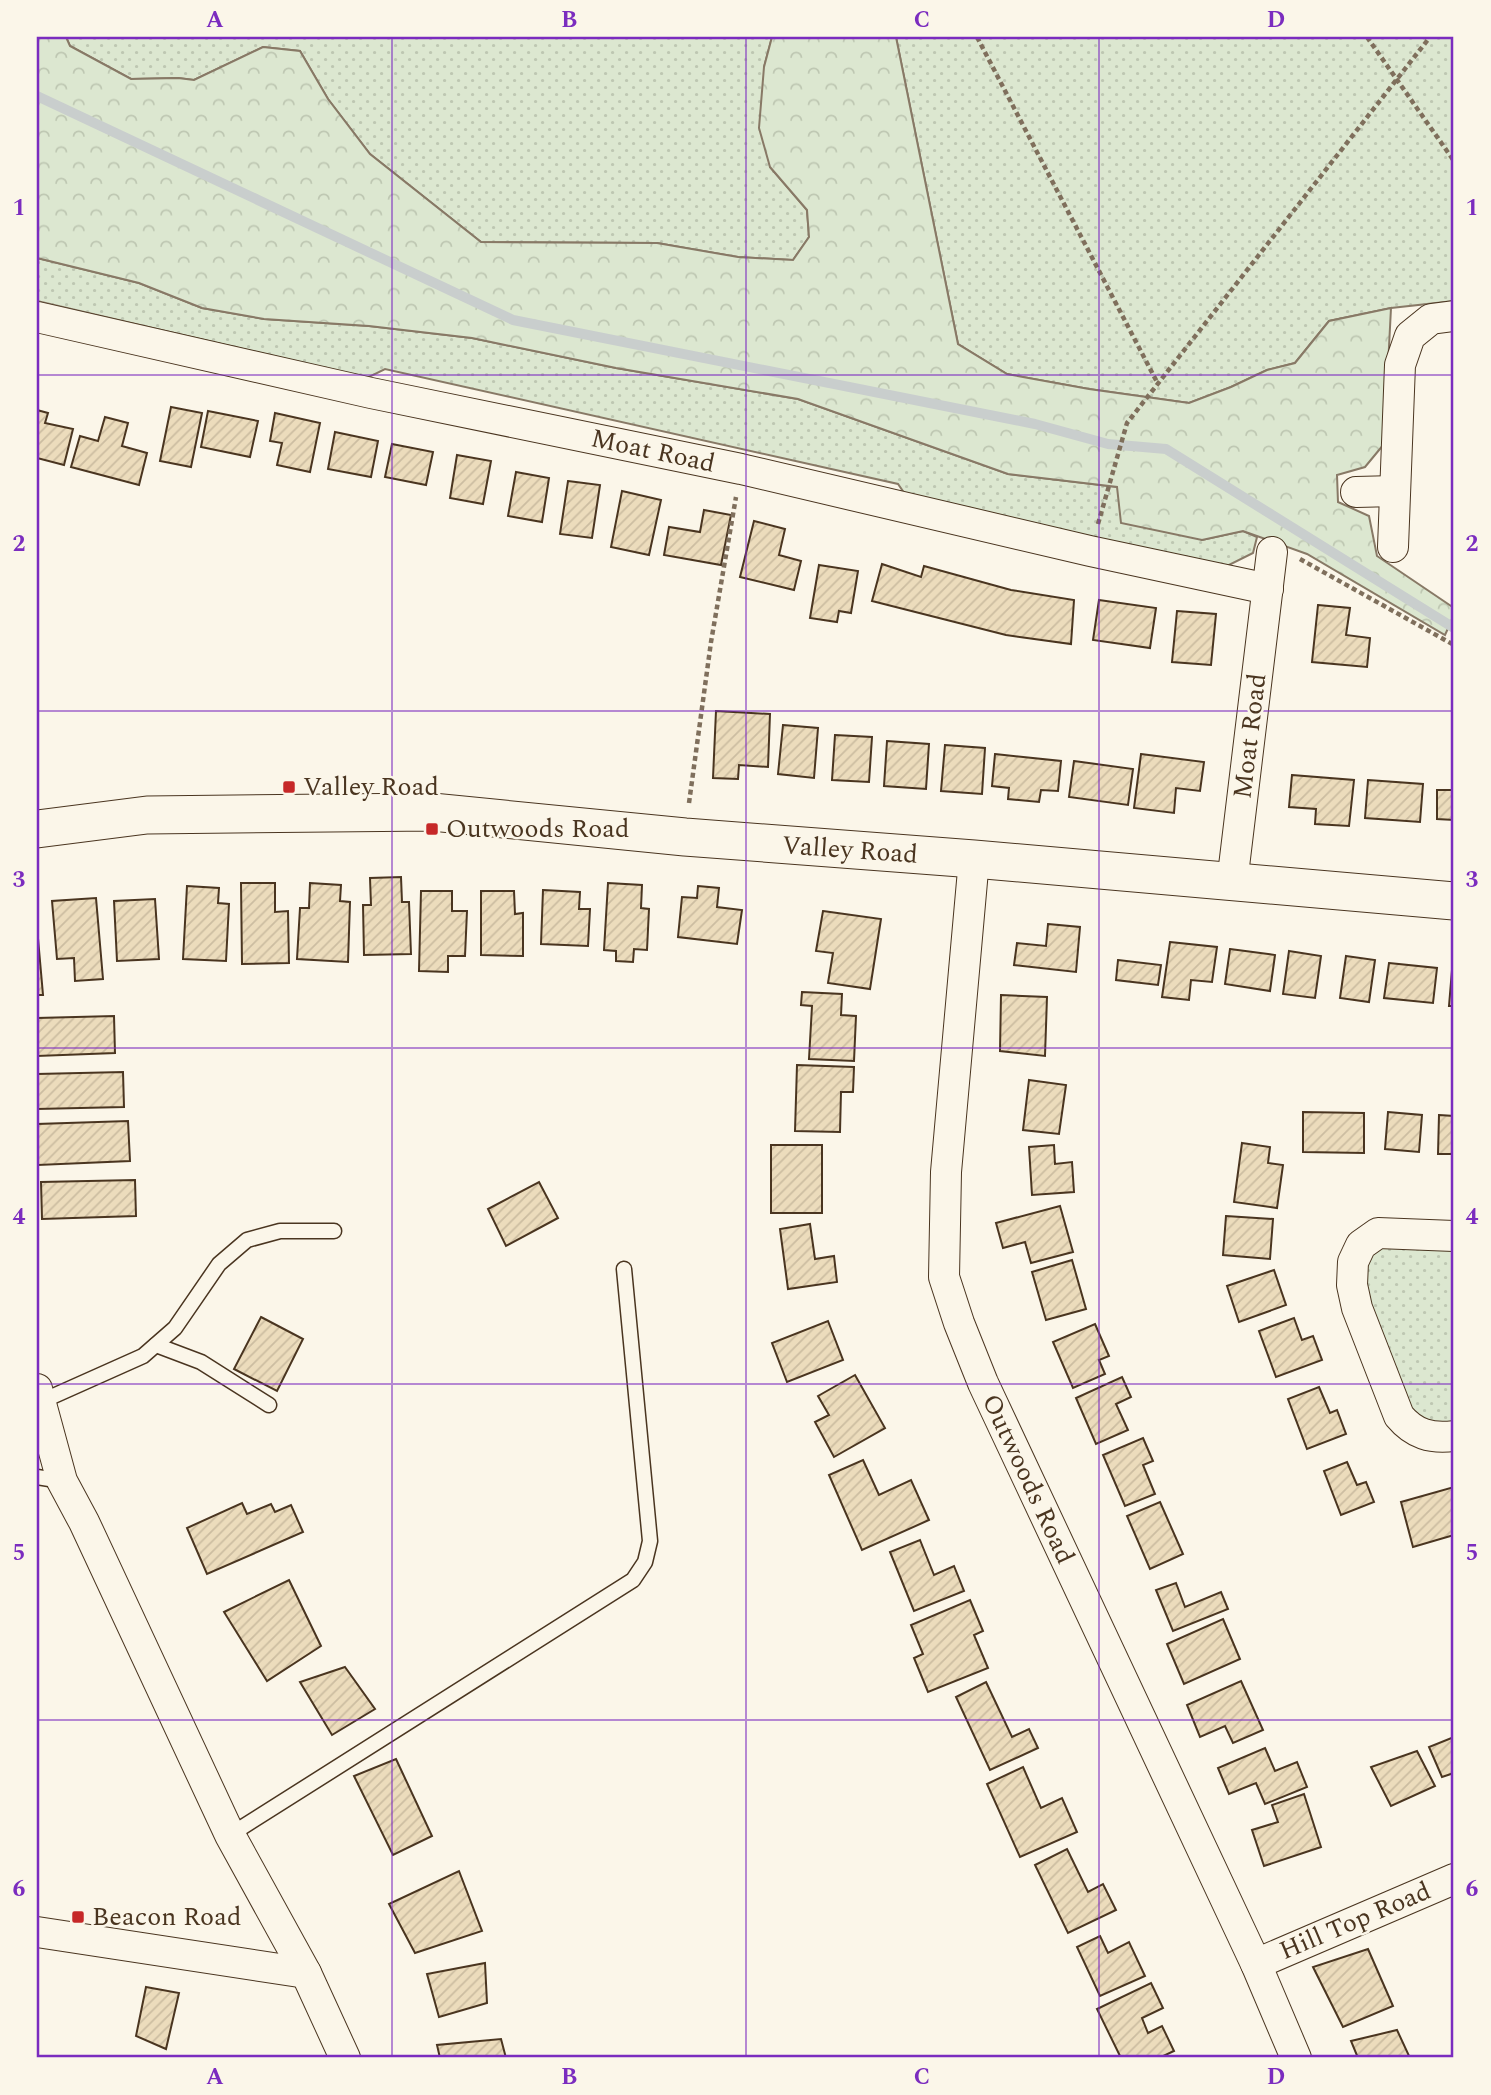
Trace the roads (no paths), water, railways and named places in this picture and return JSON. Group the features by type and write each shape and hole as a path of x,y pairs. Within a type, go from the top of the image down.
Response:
{"street":[{"path":"1393,547 1400,365 1410,335 1431,320 1454,316"},
{"name":"Moat Road","path":"37,317 371,393 741,469 1090,551 1268,589"},
{"path":"1356,492 1395,491"},
{"name":"Moat Road","path":"1232,883 1272,552"},
{"name":"Valley Road","path":"37,830 147,815 432,812 685,837 1454,901"},
{"name":"Outwoods Road","path":"974,859 946,1172 944,1277 983,1383 1256,1964 1296,2058"},
{"path":"1454,1236 1378,1233 1361,1245 1353,1262 1352,1285 1357,1307 1399,1416 1409,1427 1424,1435 1440,1438 1454,1436"},
{"path":"38,1396 49,1479 90,1535 230,1835 306,1973 345,2058"},
{"name":"Hill Top Road","path":"1256,1964 1454,1879"},
{"path":"37,1932 306,1973"}],"lane":[{"path":"38,1396 143,1356 175,1328 219,1264 247,1240 280,1231 334,1231"},
{"path":"230,1835 633,1580 645,1562 650,1541 624,1269"},
{"path":"156,1345 201,1362 269,1405"}],"waterway":[{"path":"37,96 513,320 1035,424 1108,444 1166,449 1454,628"}],"place":[{"name":"Valley Road","path":"289,787"},
{"name":"Outwoods Road","path":"432,829"},
{"name":"Beacon Road","path":"78,1917"}]}
